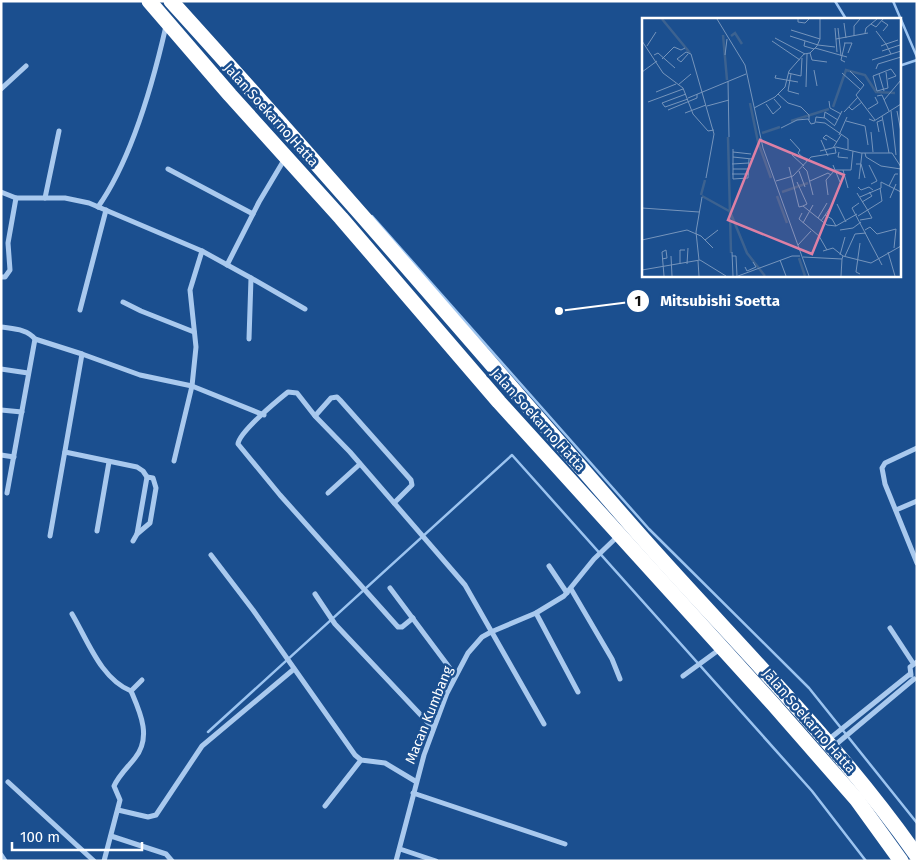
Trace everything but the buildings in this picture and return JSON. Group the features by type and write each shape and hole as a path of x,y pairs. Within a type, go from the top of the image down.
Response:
{"highway":[{"name":"Jalan Soekarno Hatta","path":"149,1 486,388 620,534 857,800 901,861"},
{"name":"Jalan Soekarno Hatta","path":"171,1 630,524 832,741 917,856"}],"street":[{"path":"98,207 120,171 143,106 167,22"},
{"path":"1,89 26,66"},
{"path":"45,198 59,131"},
{"path":"227,264 286,157"},
{"path":"168,169 253,214"},
{"path":"1,192 16,198 65,198 106,210 202,251 305,309"},
{"path":"1,276 5,277 10,270 8,243 16,198"},
{"path":"80,310 106,210"},
{"path":"174,461 192,386 196,347 191,283 202,251"},
{"path":"249,339 251,278"},
{"path":"123,302 194,332"},
{"path":"1,327 31,333 35,339 140,375 192,386 264,415"},
{"path":"7,493 35,339"},
{"path":"50,536 82,354"},
{"path":"1,369 28,373"},
{"path":"413,618 402,627 398,626 280,495 238,444 238,438 283,395 293,391 297,393 315,416 360,464 465,585 544,724"},
{"path":"315,416 331,398 336,397 340,400 412,480 412,485 394,503"},
{"path":"1,410 22,412"},
{"path":"916,559 882,476 882,468 885,463 917,448"},
{"path":"65,452 137,467 144,471 146,477 137,534 133,541"},
{"path":"1,456 14,457"},
{"path":"98,531 109,462"},
{"path":"328,493 360,464"},
{"path":"137,534 150,524 156,488 153,478 146,477"},
{"path":"896,510 917,501"},
{"name":"Macan Kumbang","path":"396,861 415,781 433,728 455,675 468,653 482,637 557,602 569,591 604,548 620,534"},
{"path":"211,555 289,661 346,743 362,760 385,763 415,781"},
{"path":"549,566 569,591 612,659 620,678"},
{"path":"390,588 455,675"},
{"path":"315,594 335,624 433,728"},
{"path":"536,613 578,692"},
{"path":"72,614 109,678 119,686 131,691 142,718 144,743 137,756 114,786 120,800 104,861"},
{"path":"832,741 856,728 916,680 910,674 910,667 915,663 890,628"},
{"path":"683,676 722,648"},
{"path":"118,810 148,817 156,815 202,746 294,669"},
{"path":"832,741 849,722 910,674"},
{"path":"131,691 142,680"},
{"path":"324,806 362,760"},
{"path":"8,782 94,861"},
{"path":"413,793 565,844"},
{"path":"111,836 166,854 172,861"},
{"path":"400,849 436,861"},
{"path":"1,855 5,861"}],"waterway":[{"path":"835,1 845,18"},
{"path":"893,1 917,57"},
{"path":"900,66 917,60"},
{"path":"372,216 649,529 809,688 917,823"},
{"path":"208,732 512,455 812,791 866,861"}],"place":[{"name":"Mitsubishi Soetta","path":"559,311"}]}
